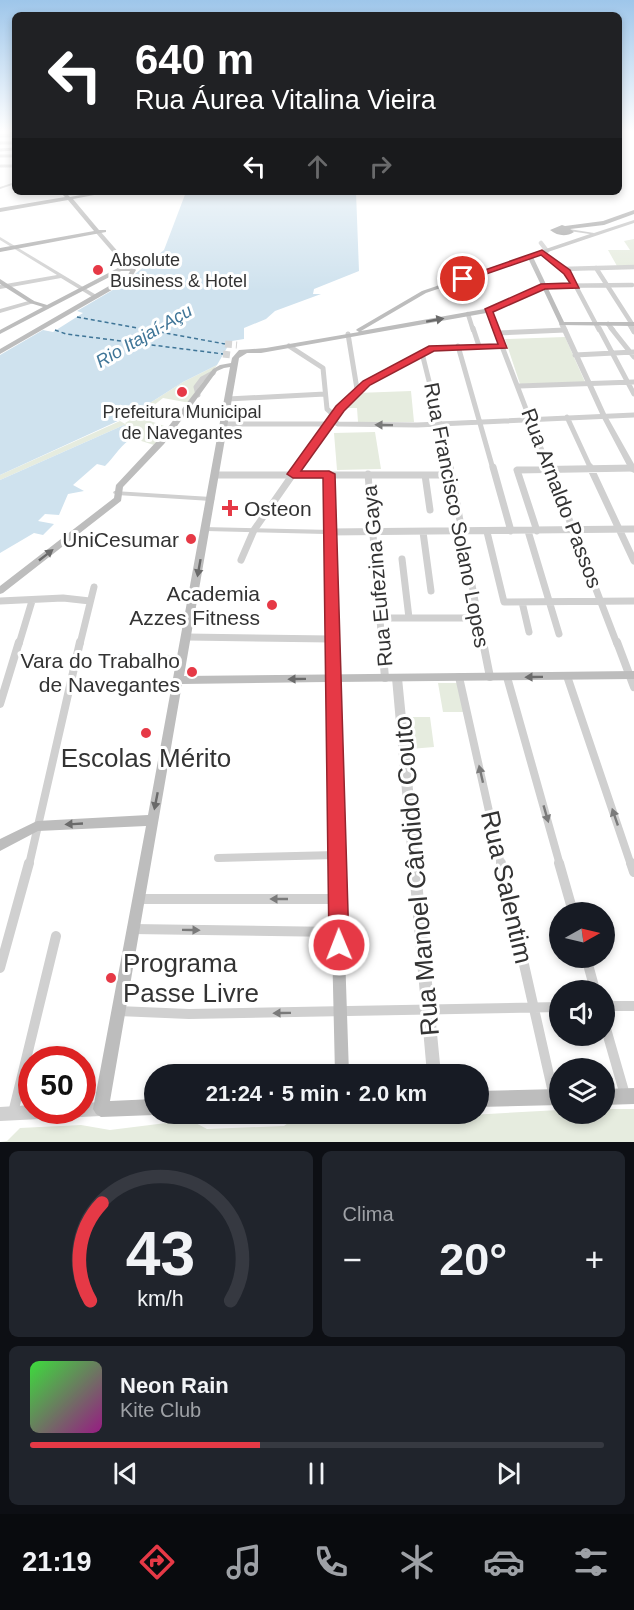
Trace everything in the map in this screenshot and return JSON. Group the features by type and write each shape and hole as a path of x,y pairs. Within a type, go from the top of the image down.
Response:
{"highway":[{"path":"569,229 634,219"}],"main road":[{"path":"0,352 128,278 133,270 130,260 67,195"},
{"path":"0,210 89,195"},
{"path":"71,198 94,195"},
{"path":"348,334 371,324 419,294 634,219"},
{"path":"569,229 596,234"},
{"path":"0,250 101,231"},
{"path":"0,332 125,265 101,231"},
{"path":"530,256 563,327 632,324"},
{"path":"120,269 133,270"},
{"path":"0,281 4,287 32,302 48,307"},
{"path":"144,1107 101,1109 152,820 180,680 233,362 243,352 488,311 544,286"},
{"path":"66,314 77,317"},
{"path":"371,324 378,330"},
{"path":"44,327 55,330"},
{"path":"237,345 243,352"},
{"path":"0,591 117,496 119,487 161,442 213,374 222,366 265,350"},
{"path":"180,680 632,675"},
{"path":"331,679 342,1064"},
{"path":"0,845 37,826 152,820"},
{"path":"615,1097 630,1096"},
{"path":"489,1099 549,1097"}],"street":[{"path":"0,238 96,297"},
{"path":"541,243 544,252 576,286 599,324 612,353 631,382 634,394"},
{"path":"562,269 634,267"},
{"path":"596,268 632,324 634,332"},
{"path":"4,287 61,276"},
{"path":"544,286 632,285"},
{"path":"0,310 32,302"},
{"name":"Rua Arnaldo Passos","path":"488,311 504,346 601,601 632,675 634,687"},
{"path":"468,314 479,346"},
{"path":"608,324 633,354"},
{"path":"498,333 563,327 604,416 633,469 517,470 537,531"},
{"path":"348,334 357,389"},
{"path":"289,346 323,368 327,409 331,420"},
{"path":"458,346 511,531"},
{"path":"241,560 254,530 331,420 357,389 435,348 504,346"},
{"name":"Rua Francisco Solano Lopes","path":"422,353 447,447 461,532 490,677"},
{"path":"575,355 633,354"},
{"path":"519,386 631,382"},
{"path":"228,399 325,394"},
{"path":"224,424 331,420 338,424 439,423 634,415"},
{"path":"567,417 634,561"},
{"path":"329,474 331,679"},
{"name":"Rua Eufezina Gaya","path":"368,474 380,618 391,678"},
{"path":"215,475 452,475"},
{"path":"425,475 430,510"},
{"path":"117,496 211,499"},
{"path":"206,529 487,532 634,529"},
{"path":"528,531 559,634"},
{"path":"423,532 431,591"},
{"path":"487,532 504,602 634,601"},
{"path":"402,559 409,618"},
{"path":"0,968 37,826 94,587"},
{"path":"0,601 63,598 90,601"},
{"path":"0,704 32,601"},
{"path":"522,602 529,632"},
{"path":"380,618 478,618"},
{"path":"187,638 331,639"},
{"path":"567,676 634,872"},
{"name":"Rua Salentim","path":"459,677 549,1066"},
{"path":"507,677 570,902"},
{"name":"Rua Manoel Cândido Couto","path":"391,678 433,1064"},
{"path":"218,858 337,855"},
{"path":"138,899 338,899"},
{"path":"132,930 339,932"},
{"path":"56,936 6,1114 101,1109"},
{"path":"615,1006 634,1006"},
{"path":"118,1011 189,1014 549,1007"},
{"path":"612,1046 630,1096"}],"shaded area":[{"path":"634,239 634,266 617,266 608,250 630,250 624,241"},
{"path":"565,337 585,382 520,384 505,339"},
{"path":"217,365 190,403 163,398 139,417 170,428 154,445 135,439 138,432 130,437 124,425 0,480 0,475 120,421 127,425 125,423 135,417 131,415 183,382"},
{"path":"411,391 414,422 358,422 357,408 344,408 357,393"},
{"path":"375,432 381,469 337,470 334,433"},
{"path":"154,653 176,656 176,662 156,660 152,666 110,665 113,654 153,656"},
{"path":"438,683 458,683 464,712 443,712"},
{"path":"407,717 430,717 434,747 410,749"},
{"path":"615,1109 634,1109 634,1142 0,1142 7,1141 20,1128 81,1125 110,1130 158,1124 198,1124 207,1129 284,1126 287,1124 489,1124 489,1114 549,1111 549,1124 615,1124"}],"water":[{"name":"Rio Itajaí-Açu","path":"185,195 356,195 359,271 314,289 313,294 321,294 275,311 266,319 244,328 244,339 226,342 224,345 228,346 217,365 183,382 131,415 0,475 0,355 43,330 53,332 83,313 77,311 123,284 164,250"},
{"path":"124,425 129,430 129,440 105,466 97,464 73,485 84,491 68,494 59,515 45,514 38,521 54,524 43,535 34,533 0,553 0,480"}],"ferry route":[{"path":"77,317 225,344"},
{"path":"55,330 66,334 223,354"}],"tunnel":[{"path":"225,344 237,345"},
{"path":"223,354 231,355"}],"place":[{"name":"Absolute Business & Hotel","path":"98,270"},
{"name":"Prefeitura Municipal de Navegantes","path":"182,392"},
{"name":"Osteon","path":"230,508"},
{"name":"UniCesumar","path":"191,539"},
{"name":"Academia Azzes Fitness","path":"272,605"},
{"name":"Vara do Trabalho de Navegantes","path":"192,672"},
{"name":"Escolas Mérito","path":"146,733"},
{"name":"Programa Passe Livre","path":"111,978"}],"route":[{"path":"339,945 331,673 329,474 293,474 340,409 357,389 366,383 432,348 504,346 488,311 506,305 544,286 576,286 567,272 542,252 463,279"}]}
